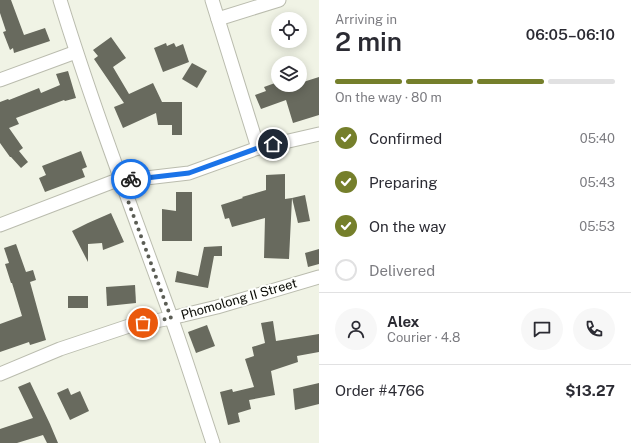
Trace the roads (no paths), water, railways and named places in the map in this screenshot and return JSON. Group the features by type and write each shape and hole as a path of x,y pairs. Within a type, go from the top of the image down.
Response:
{"street":[{"path":"60,0 76,52 120,179 171,318 214,443"},
{"path":"212,0 258,148"},
{"path":"218,19 279,0"},
{"path":"0,80 76,52"},
{"path":"0,225 120,179 146,178 189,173 258,148 319,134"},
{"name":"Phomolong II Street","path":"0,374 60,349 129,326 217,307 319,277"}]}
